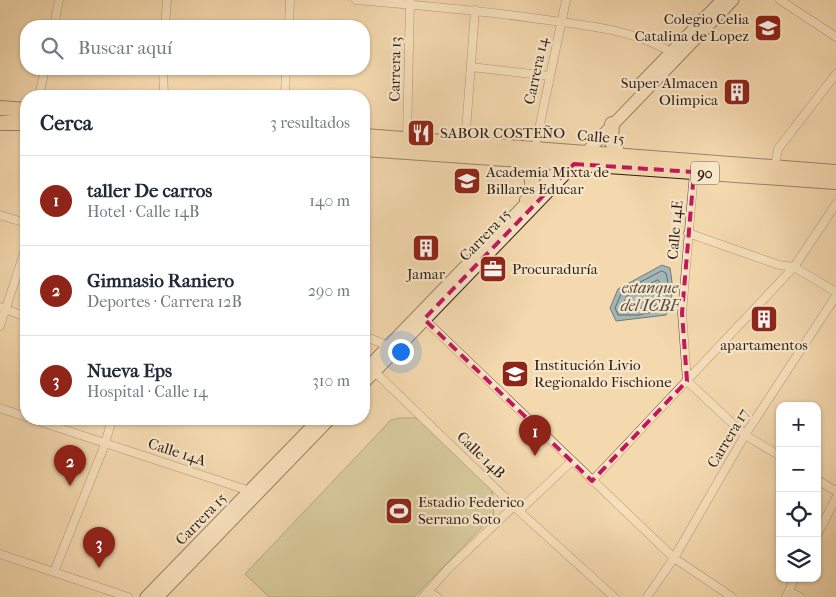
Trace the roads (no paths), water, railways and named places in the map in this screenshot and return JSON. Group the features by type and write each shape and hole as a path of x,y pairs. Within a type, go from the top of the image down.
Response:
{"highway":[{"path":"0,108 20,110"},
{"path":"0,123 20,123"},
{"path":"612,124 611,140 619,155"},
{"name":"Calle 15","path":"370,136 535,148 575,157 694,172 836,182"},
{"name":"Calle 15","path":"370,149 514,159 619,155 836,172"},
{"path":"514,159 528,168 532,176 531,192 527,200"}],"main road":[{"name":"Carrera 15","path":"422,317 527,200 612,124 722,0"},
{"name":"Carrera 15","path":"370,371 675,54 734,0"},
{"name":"Carrera 15","path":"158,597 318,425"},
{"name":"Carrera 15","path":"146,597 253,493"}],"street":[{"path":"55,20 59,0"},
{"path":"165,20 167,0"},
{"path":"289,20 290,0"},
{"path":"356,0 410,2 561,22 629,34 647,40 675,54"},
{"name":"Carrera 14","path":"535,148 566,0"},
{"path":"780,0 836,38"},
{"name":"Carrera 13","path":"406,139 410,2"},
{"path":"465,144 476,10"},
{"path":"471,67 549,76"},
{"path":"775,167 778,149 836,74"},
{"path":"41,90 44,75"},
{"path":"163,75 164,90"},
{"path":"285,90 286,75"},
{"name":"Calle 14E","path":"687,381 682,313 694,172"},
{"path":"592,481 794,267 836,204"},
{"path":"0,215 20,221"},
{"path":"688,233 779,264 794,267 836,292"},
{"path":"0,326 3,308 20,263"},
{"name":"Carrera 17","path":"647,597 674,558 745,435 836,296"},
{"path":"3,308 20,315"},
{"path":"422,317 674,558 732,597"},
{"path":"370,338 391,347"},
{"name":"Calle 14B","path":"370,373 614,597"},
{"path":"687,381 745,435 776,454"},
{"path":"0,408 20,415"},
{"name":"Calle 14A","path":"50,425 253,493"},
{"path":"54,572 105,444 110,425"},
{"path":"425,594 516,508 572,461"},
{"path":"821,482 836,491"},
{"path":"821,527 836,498"},
{"path":"0,554 128,597"},
{"path":"793,582 788,594 800,597"},
{"path":"425,594 437,597"}],"water":[{"name":"estanque del ICBF","path":"662,265 670,268 672,281 672,297 666,315 616,321 610,308 618,289"}],"place":[{"name":"Colegio Celia Catalina de Lopez","path":"768,28"},
{"name":"Super Almacen Olimpica","path":"737,92"},
{"name":"SABOR COSTEÑO","path":"421,133"},
{"name":"Academia Mixta de Billares Educar","path":"467,181"},
{"name":"Jamar","path":"426,248"},
{"name":"Procuraduría","path":"493,269"},
{"name":"apartamentos","path":"764,319"},
{"name":"Institución Livio Regionaldo Fischione","path":"515,374"},
{"name":"taller De carros","path":"535,456"},
{"name":"Gimnasio Raniero","path":"70,486"},
{"name":"Estadio Federico Serrano Soto","path":"399,511"},
{"name":"Nueva Eps","path":"99,568"}]}
